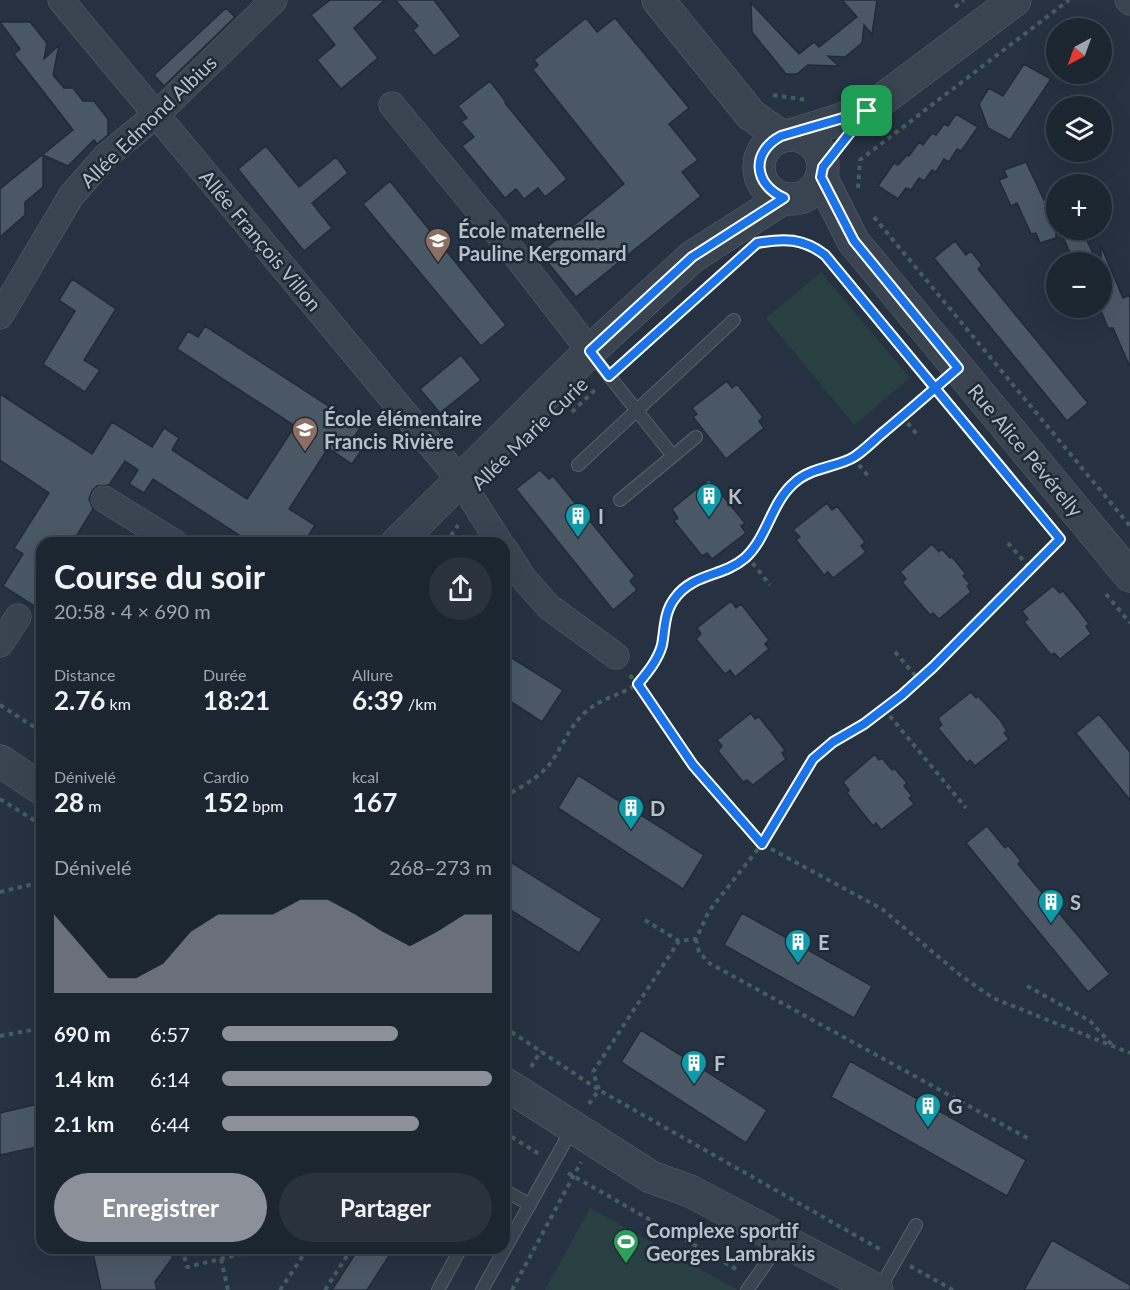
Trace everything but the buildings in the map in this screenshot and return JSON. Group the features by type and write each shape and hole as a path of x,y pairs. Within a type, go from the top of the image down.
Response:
{"street":[{"name":"Allée François Villon","path":"61,0 460,480 496,537"},
{"name":"Allée Edmond Albius","path":"0,316 71,196 106,156 157,114 274,0"},
{"path":"658,0 759,104 786,136 801,136 810,141 821,157 822,172"},
{"path":"404,537 590,351 692,257 788,198 810,192 867,111 1016,0"},
{"path":"392,105 518,258 590,351"},
{"path":"788,198 768,188 762,179 759,169 764,149 772,141 867,111"},
{"name":"Rue Alice Pévérelly","path":"822,172 854,241 958,368 1071,528 1130,576"},
{"name":"Rue Alice Pévérelly","path":"788,198 854,241"},
{"path":"104,499 165,537"},
{"path":"510,557 524,579 549,607 616,656"},
{"path":"0,644 18,617"},
{"path":"0,761 36,785"},
{"path":"510,1087 651,1177 690,1191 878,1290"}],"lane":[{"path":"578,465 734,320"},
{"path":"590,351 673,456"},
{"path":"620,500 696,437"},
{"path":"510,1240 553,1164 584,1134"},
{"path":"510,1193 530,1205"},
{"path":"878,1290 916,1225"},
{"path":"751,1285 783,1239"},
{"path":"438,1290 458,1254"},
{"path":"482,1290 502,1254"}],"path":[{"path":"946,14 964,0"},
{"path":"858,197 860,160 1069,0"},
{"path":"759,104 818,102"},
{"path":"872,214 1130,526"},
{"path":"766,242 792,241 811,244 825,255 976,438"},
{"name":"Allée Marie Curie","path":"567,417 609,376 731,267"},
{"path":"510,793 524,785 549,765 571,727 589,709 638,684 651,668 661,647 663,627 674,599 695,580 723,572 747,556 756,546 781,496 796,481 822,467 853,458 958,368"},
{"path":"902,416 919,437"},
{"path":"853,458 869,477"},
{"path":"1053,530 1071,528"},
{"path":"1067,547 1071,528"},
{"path":"1029,1139 709,963 699,952 696,939 709,911 762,844 813,759 833,742 884,709 919,680 1071,528"},
{"path":"1008,543 1030,568"},
{"path":"747,556 770,585"},
{"path":"1102,589 1130,623"},
{"path":"895,652 919,680"},
{"path":"616,656 638,684 693,765 762,844 882,909 960,975 993,998 1130,1053"},
{"path":"0,705 36,728"},
{"path":"884,709 966,808"},
{"path":"0,799 36,821"},
{"path":"0,892 36,883"},
{"path":"645,920 679,941 696,939"},
{"path":"512,1290 573,1176 599,1090 593,1072 679,941"},
{"path":"1027,986 1090,1021 1112,1046"},
{"path":"0,1035 36,1029"},
{"path":"510,1031 599,1090 953,1290"},
{"path":"510,1136 751,1285"},
{"path":"184,1254 187,1268 241,1254"},
{"path":"280,1290 304,1254"},
{"path":"325,1290 348,1254"},
{"path":"221,1259 228,1290"}],"green space":[{"path":"821,272 910,378 854,425 766,318"},
{"name":"Complexe sportif Georges Lambrakis","path":"590,1208 738,1290 545,1290"}],"place":[{"name":"École maternelle Pauline Kergomard","path":"438,264"},
{"name":"École élémentaire Francis Rivière","path":"305,453"},
{"name":"K","path":"709,519"},
{"name":"I","path":"578,539"},
{"name":"D","path":"631,831"},
{"name":"S","path":"1051,925"},
{"name":"E","path":"798,965"},
{"name":"F","path":"694,1086"},
{"name":"G","path":"928,1129"},
{"name":"Complexe sportif Georges Lambrakis","path":"626,1265"}],"route":[{"path":"867,111 791,135 781,136 772,141 764,149 759,169 768,188 784,198 692,257 590,351 609,376 757,243 774,240 811,244 825,255 934,388 998,462 1060,539 933,667 902,695 864,724 833,742 813,759 762,844 693,765 638,684 651,668 661,647 663,627 668,612 674,599 684,588 695,580 723,572 747,556 756,546 781,496 796,481 822,467 853,458 934,388 958,368 854,241 821,177 823,167 867,111"}]}
